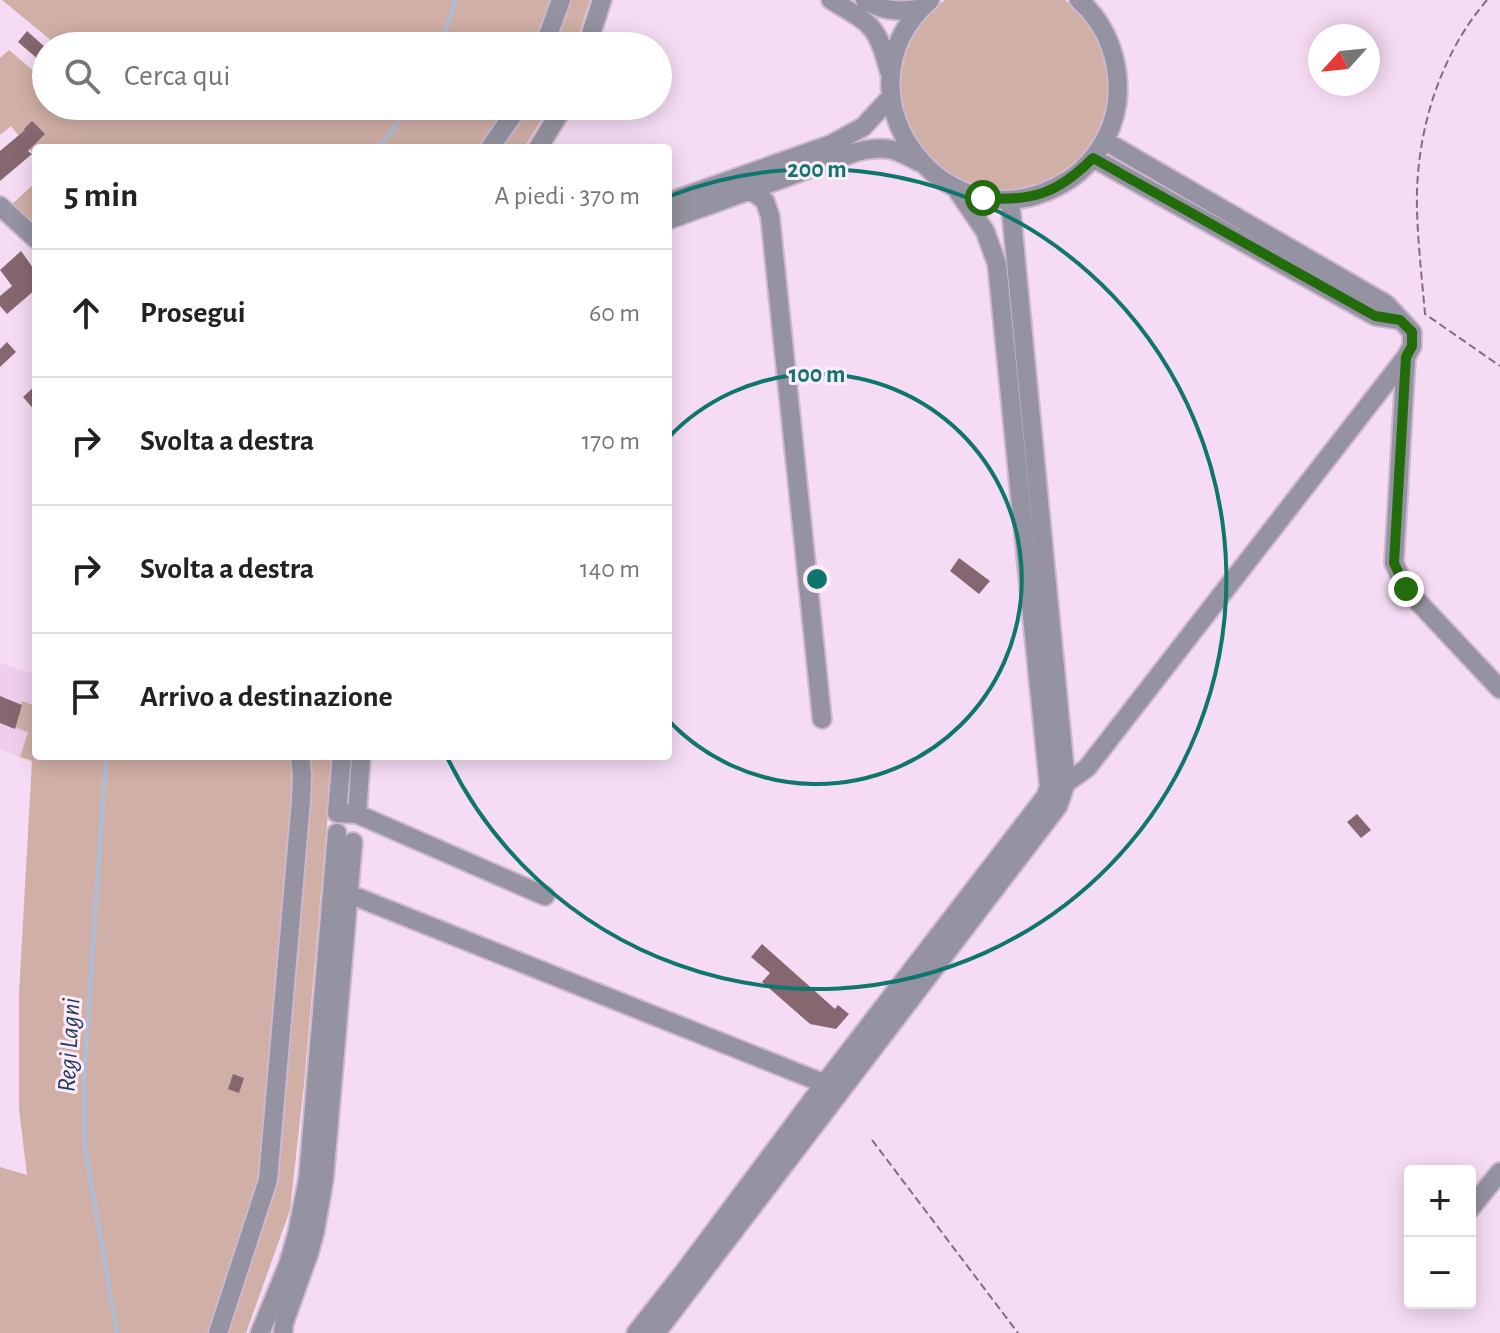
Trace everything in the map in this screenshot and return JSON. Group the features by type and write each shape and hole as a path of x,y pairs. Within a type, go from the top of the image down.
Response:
{"street":[{"path":"549,32 561,0"},
{"path":"592,32 602,0"},
{"path":"831,0 866,22 877,33 891,76"},
{"path":"865,0 876,7 896,12 925,5"},
{"path":"672,219 877,147 900,151 957,190 983,198 1010,200 1056,188 1077,175 1105,141 1115,114 1119,86 1115,58 1105,31 1079,0"},
{"path":"922,164 901,133 891,97 891,76 895,52 905,29 925,5"},
{"path":"672,201 832,144 863,127 891,97"},
{"path":"493,144 509,120"},
{"path":"540,144 555,120"},
{"path":"1066,783 1087,768 1412,346 1412,332 1386,304 1105,141"},
{"path":"1093,158 1375,316 1400,320"},
{"path":"751,190 765,201 770,216 822,719"},
{"path":"656,1333 1046,796 1049,786 997,264 985,231 957,190"},
{"path":"636,1333 1058,806 1066,783 1010,200"},
{"path":"0,206 32,235"},
{"path":"1406,357 1394,563 1406,589 1500,689"},
{"path":"218,1333 268,1180 301,801 300,760"},
{"path":"342,760 337,813 357,814 545,896"},
{"path":"357,814 361,760"},
{"path":"260,1333 288,1265 308,1179 345,838 349,894 324,1179 309,1253 283,1333"},
{"path":"349,894 833,1087"},
{"path":"1476,1202 1500,1172"}],"path":[{"path":"1487,0 1451,54 1433,98 1420,152 1417,209 1425,314 1500,366"},
{"path":"872,1140 1018,1333"}],"shaded area":[{"path":"2,0 590,0 580,32 41,32"},
{"path":"945,0 1065,0 1094,31 1109,76 1106,113 1090,145 1064,170 1032,186 996,190 960,181 927,155 917,142 902,103 903,67 917,30"},
{"path":"9,50 32,70 32,120 541,120 526,144 32,144 32,152 11,126 0,135 0,58"},
{"path":"32,186 32,223 12,204"},
{"path":"0,663 32,674 32,705 22,701 14,727 28,731 20,757 0,749"},
{"path":"22,701 32,705 32,760 333,760 290,1210 246,1333 0,1333 0,1167 27,1175 19,1109 19,993 32,761 20,757 28,732 14,727"}],"building":[{"path":"27,31 32,35 32,54 18,42"},
{"path":"32,121 45,134 32,144 28,151 32,154 0,181 0,151"},
{"path":"21,251 32,266 32,292 7,314 0,306 0,296 12,286 0,270"},
{"path":"7,342 16,352 0,367 0,349"},
{"path":"32,389 32,407 23,397"},
{"path":"959,558 990,581 979,594 950,571"},
{"path":"0,696 22,705 15,729 0,723"},
{"path":"1357,814 1371,830 1361,838 1347,822"},
{"path":"762,944 835,1009 838,1005 849,1014 836,1029 810,1024 762,982 770,973 751,957"},
{"path":"233,1074 244,1078 239,1093 228,1089"}],"waterway":[{"name":"Regi Lagni","path":"445,32 456,0"},
{"name":"Regi Lagni","path":"382,144 400,120"},
{"name":"Regi Lagni","path":"106,760 84,1077 85,1148 117,1333"}],"route":[{"path":"983,198 1010,200 1034,196 1056,188 1077,175 1093,158 1375,316 1400,320 1412,332 1412,346 1406,357 1394,563 1406,589"}]}
